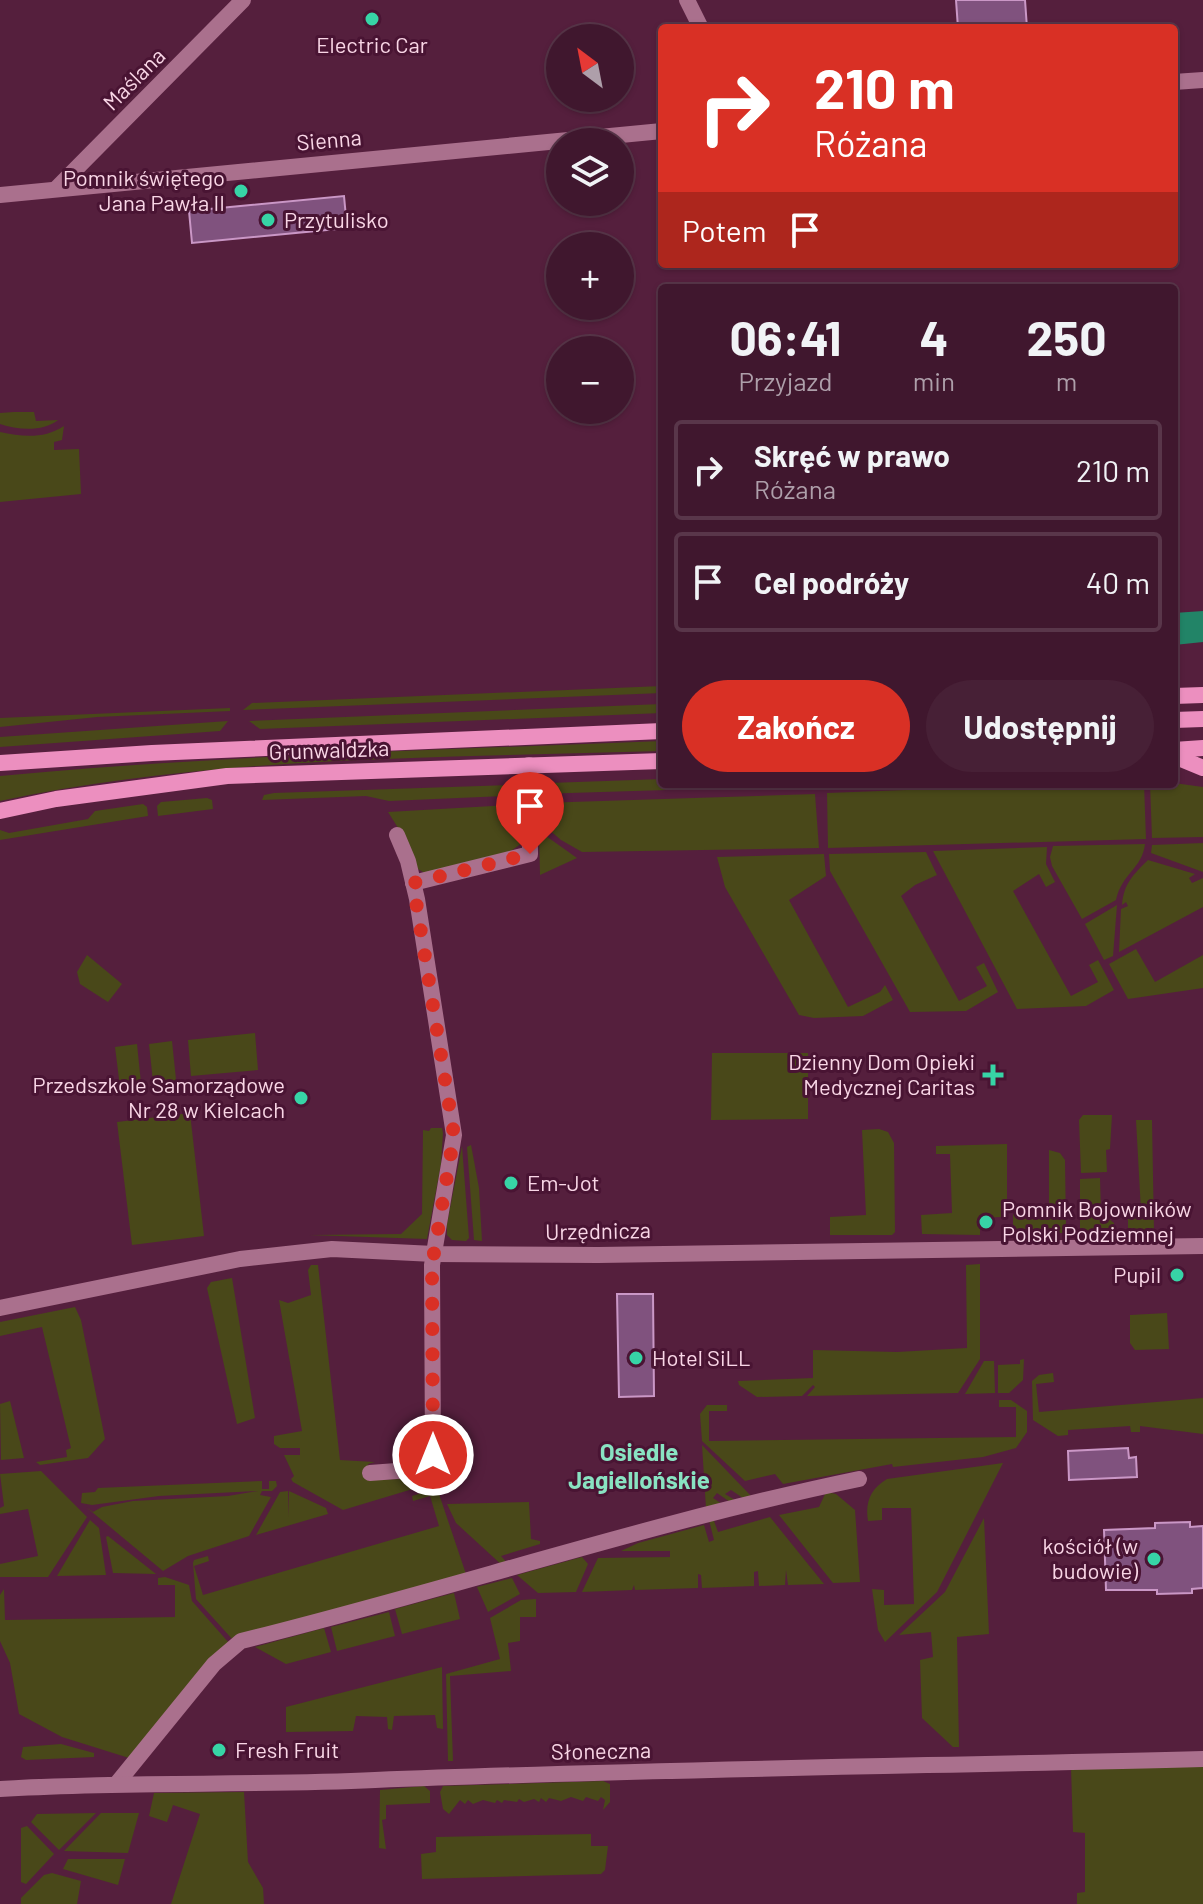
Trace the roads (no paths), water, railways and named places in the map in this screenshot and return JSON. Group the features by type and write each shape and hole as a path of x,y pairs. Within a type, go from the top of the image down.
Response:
{"main road":[{"path":"1178,696 1203,695"},
{"path":"1178,720 1203,719"},
{"name":"Grunwaldzka","path":"0,763 219,750 658,731"},
{"path":"1178,752 1203,748"},
{"path":"1178,755 1203,768"},
{"name":"Grunwaldzka","path":"0,811 56,799 227,776 658,761"}],"street":[{"name":"Maślana","path":"57,188 243,0"},
{"path":"687,0 699,24"},
{"path":"1178,82 1203,80"},
{"name":"Sienna","path":"0,195 658,131"},
{"path":"413,883 530,854 529,765"},
{"path":"370,1473 423,1469 433,1455 434,1254 454,1135 413,883 397,835"},
{"name":"Urzędnicza","path":"0,1308 288,1252 332,1249 434,1254 598,1255 1203,1246"},
{"path":"118,1782 214,1664 241,1641 472,1581 749,1502 859,1479"},
{"name":"Słoneczna","path":"0,1789 118,1782 224,1785 477,1775 1203,1759"}],"place":[{"name":"Electric Car","path":"372,19"},
{"name":"Pomnik świętego Jana Pawła II","path":"241,191"},
{"name":"Przytulisko","path":"268,220"},
{"name":"Dzienny Dom Opieki Medycznej Caritas","path":"993,1075"},
{"name":"Przedszkole Samorządowe Nr 28 w Kielcach","path":"301,1098"},
{"name":"Em-Jot","path":"511,1183"},
{"name":"Pomnik Bojowników Polski Podziemnej","path":"986,1222"},
{"name":"Pupil","path":"1177,1275"},
{"name":"Hotel SiLL","path":"636,1358"},
{"name":"kościół (w budowie)","path":"1154,1559"},
{"name":"Fresh Fruit","path":"219,1750"}],"district":[{"name":"Osiedle Jagiellońskie","path":"639,1467"}]}
